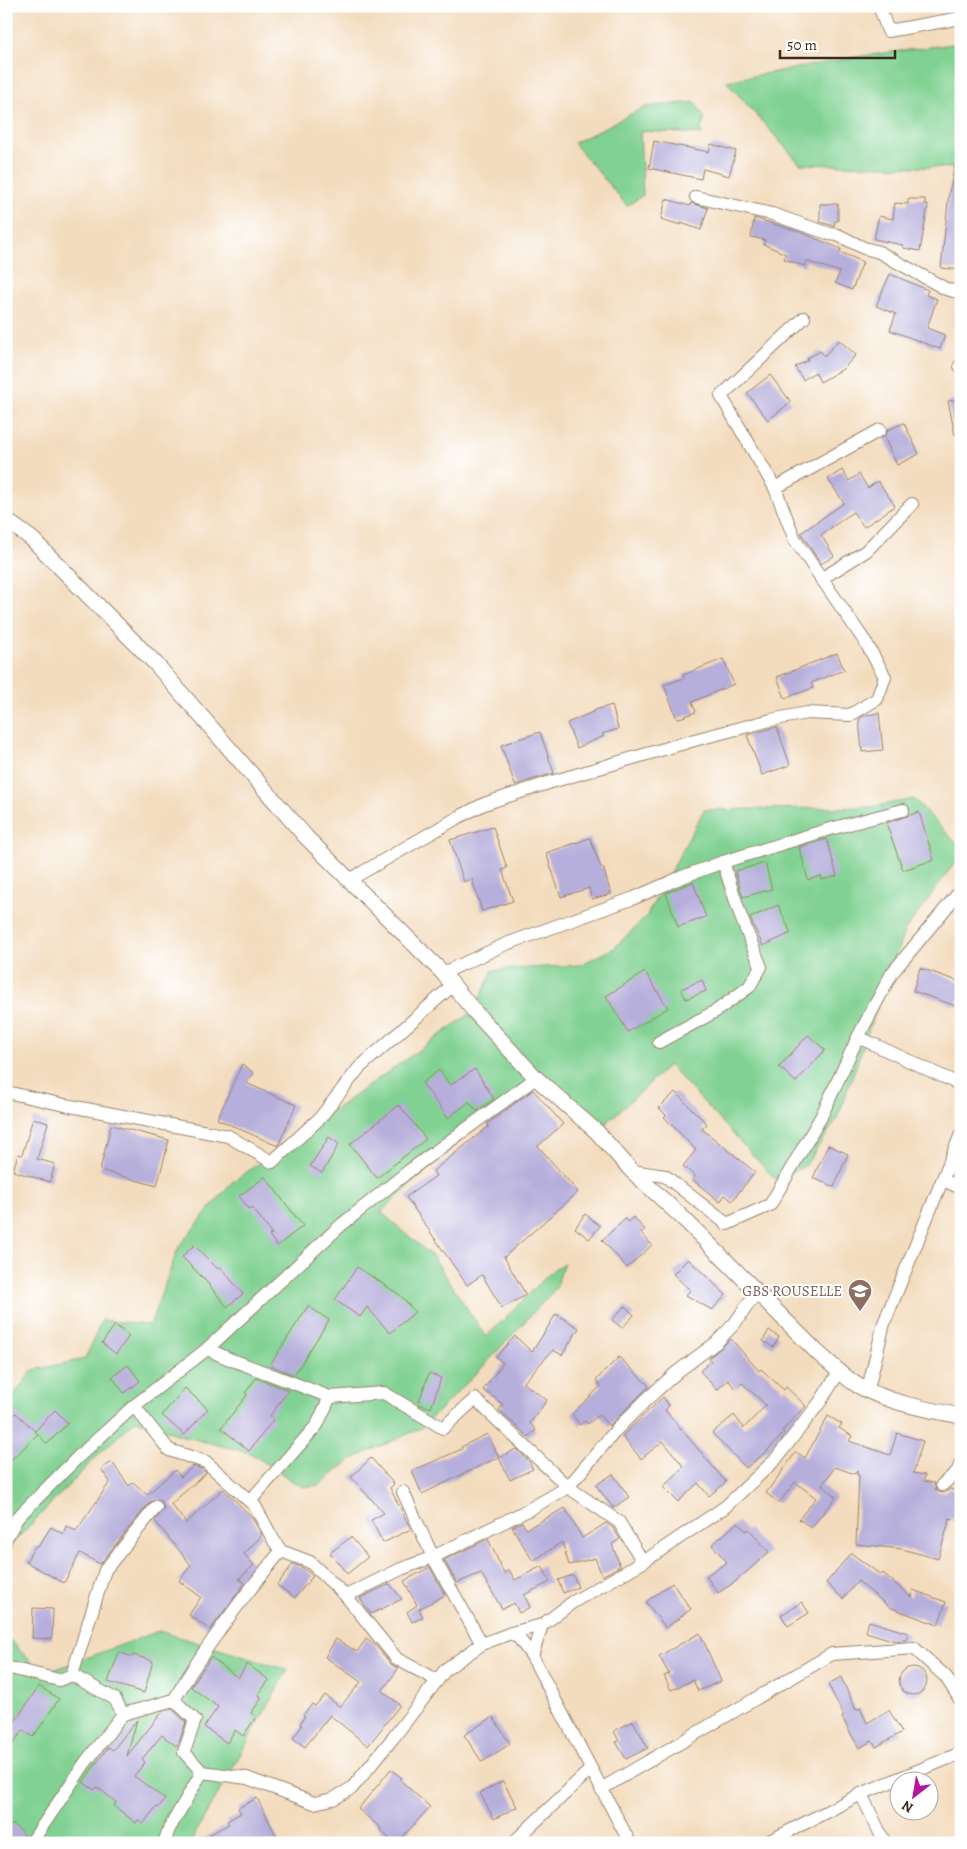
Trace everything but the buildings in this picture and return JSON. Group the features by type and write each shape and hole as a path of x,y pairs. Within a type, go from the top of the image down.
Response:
{"street":[{"path":"879,6 888,31 961,18"},
{"path":"696,198 772,214 838,235 864,248 879,252 946,289 961,293"},
{"path":"349,880 484,804 698,739 771,720 807,713 850,714 877,699 885,677 866,642 795,540 775,488 721,396 804,318"},
{"path":"775,488 880,430"},
{"path":"821,578 866,551 912,504"},
{"path":"6,520 32,539 155,663 306,837 443,973 474,1011 536,1078 597,1132 632,1171 686,1221 756,1293 839,1372 858,1385 905,1405 961,1416"},
{"path":"443,973 506,944 634,898 723,862 830,829 903,810"},
{"path":"659,1042 716,1011 730,1001 749,987 761,967 741,918 723,862"},
{"path":"632,1171 665,1176 727,1224 770,1205 821,1117 858,1037 892,974 961,890"},
{"path":"6,1092 228,1136 272,1162 320,1118 359,1068 453,985"},
{"path":"858,1037 961,1085"},
{"path":"6,1538 18,1517 51,1483 134,1406 208,1349 340,1226 410,1170 536,1078"},
{"path":"868,1389 884,1323 961,1134"},
{"path":"943,1180 961,1188"},
{"path":"346,1596 401,1569 433,1557 528,1510 568,1487 617,1429 646,1400 677,1372 717,1342 735,1323 756,1293"},
{"path":"208,1349 330,1397 384,1393 443,1428 475,1399 568,1487 619,1522 643,1562"},
{"path":"174,1700 195,1720 184,1752 202,1772 247,1778 314,1803 333,1799 352,1788 388,1746 446,1669 482,1644 511,1633 542,1625 574,1602 643,1562 725,1507 775,1460 820,1402 839,1372"},
{"path":"250,1501 317,1425 330,1397"},
{"path":"134,1406 168,1450 206,1462 250,1501 255,1506 281,1551 310,1562 346,1596 397,1659 437,1680"},
{"path":"942,1485 958,1470 961,1462"},
{"path":"403,1492 433,1557 482,1644"},
{"path":"72,1675 106,1570 156,1507"},
{"path":"31,1843 85,1763 124,1714 174,1700 194,1664 244,1596 281,1551"},
{"path":"532,1656 542,1625"},
{"path":"511,1633 518,1637 532,1656 630,1843"},
{"path":"601,1789 832,1654 914,1648 946,1677 961,1701"},
{"path":"6,1667 59,1680 72,1675"},
{"path":"72,1675 115,1699 124,1714"},
{"path":"766,1843 861,1794 961,1753"},
{"path":"516,1838 591,1769"},
{"path":"164,1843 169,1828 202,1772"},
{"path":"861,1794 885,1843"}],"green space":[{"path":"961,43 961,168 800,164 726,81 862,56"},
{"path":"695,102 705,119 701,129 702,134 640,131 643,195 627,206 574,143 645,107"},
{"path":"914,799 961,848 961,859 953,865 904,932 837,1119 805,1166 775,1179 669,1065 597,1132 535,1078 498,1105 381,1212 433,1257 486,1337 554,1269 564,1263 556,1288 477,1373 421,1428 352,1459 319,1485 302,1487 250,1453 186,1437 136,1420 101,1452 11,1545 7,1637 43,1674 159,1631 288,1670 190,1843 6,1843 6,1405 33,1370 85,1359 102,1320 150,1325 179,1246 231,1183 474,1011 493,970 579,965 613,949 646,917 704,810 871,807"}],"place":[{"name":"GBS ROUSELLE","path":"860,1312"}]}
